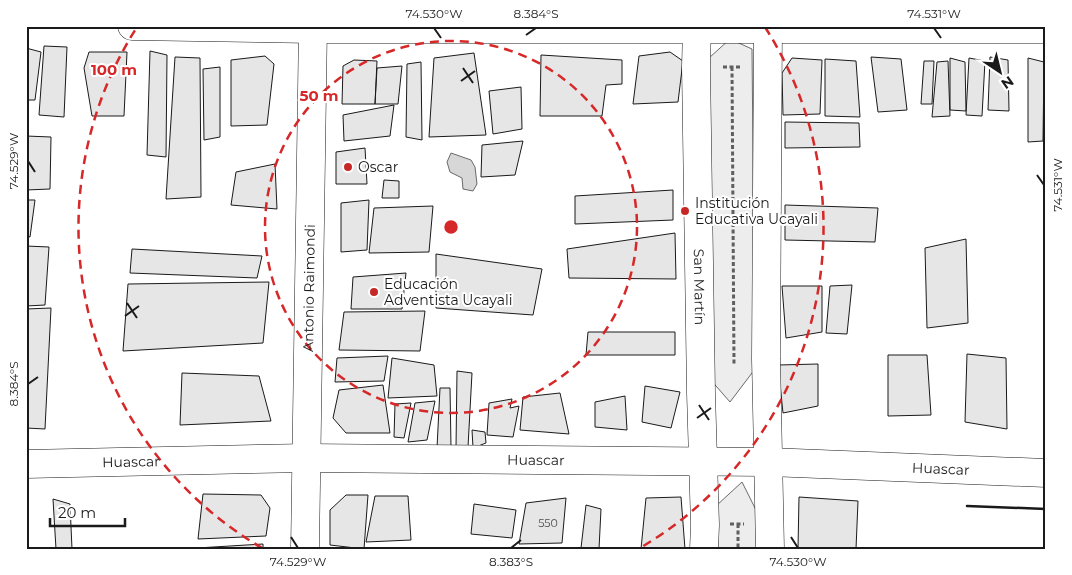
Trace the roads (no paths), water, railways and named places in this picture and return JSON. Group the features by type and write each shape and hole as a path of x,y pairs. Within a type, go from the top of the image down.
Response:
{"street":[{"path":"132,26 1046,29"},
{"name":"San Martín","path":"697,27 696,67 704,537"},
{"path":"768,27 766,359 770,536"},
{"name":"Antonio Raimondi","path":"305,549 313,28"},
{"name":"Huascar","path":"26,464 306,458 768,462 1046,473"}],"place":[{"name":"Oscar","path":"348,167"},
{"name":"Institución Educativa Ucayali","path":"685,211"},
{"name":"Educación Adventista Ucayali","path":"374,292"}]}
